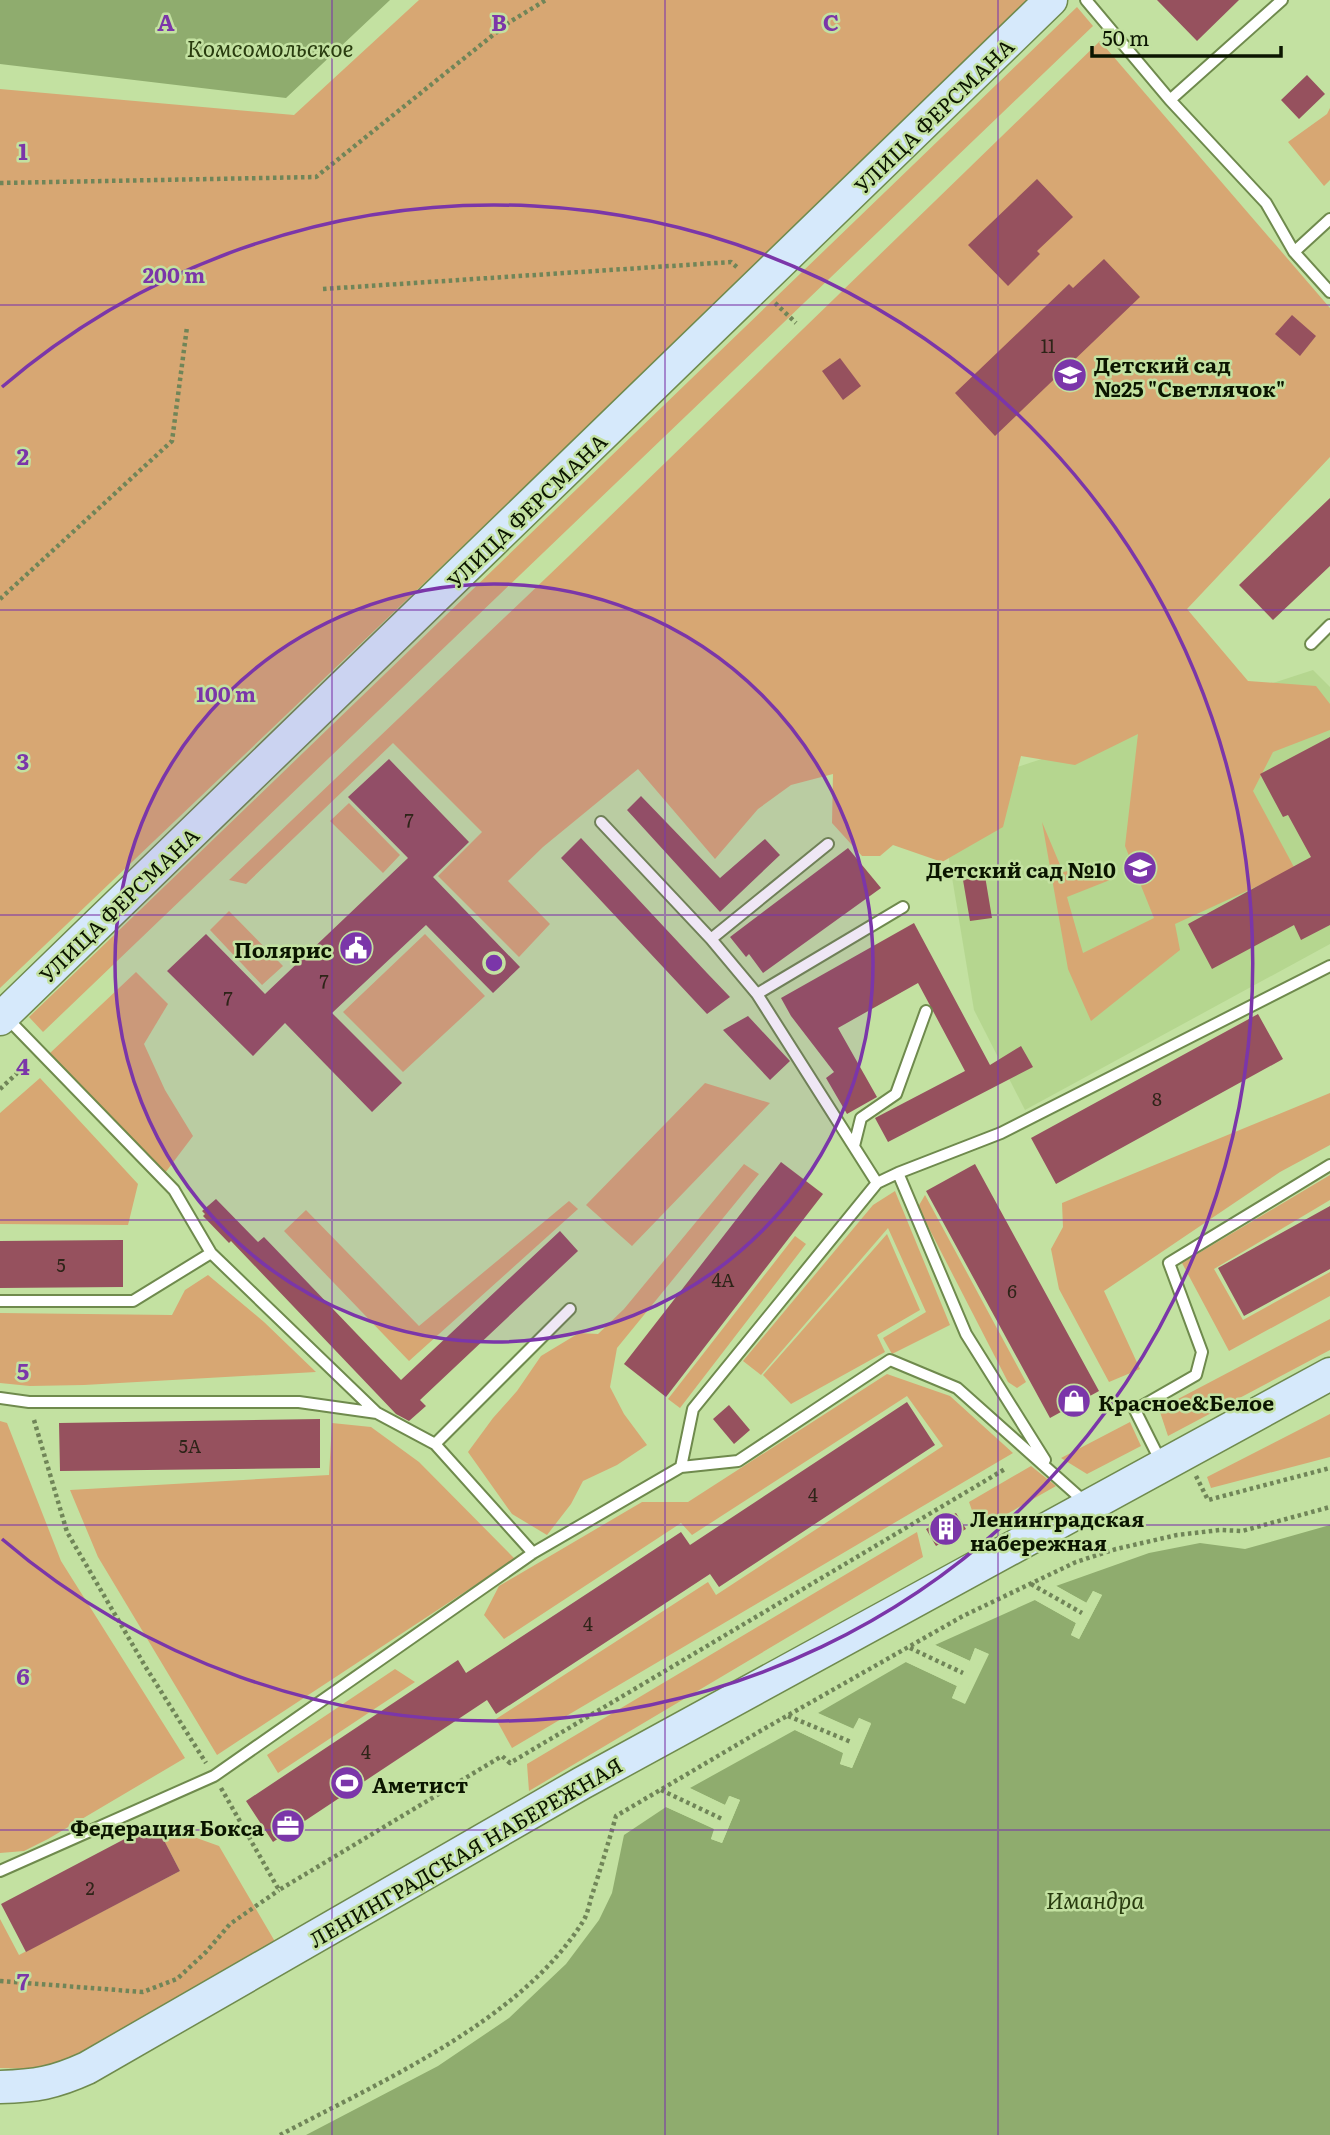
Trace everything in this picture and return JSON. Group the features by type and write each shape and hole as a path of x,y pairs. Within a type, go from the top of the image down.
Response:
{"main road":[{"name":"УЛИЦА ФЕРСМАНА","path":"2,1017 1051,0"},
{"name":"ЛЕНИНГРАДСКАЯ НАБЕРЕЖНАЯ","path":"0,2087 30,2087 57,2081 87,2068 582,1783 1330,1374"}],"lane":[{"path":"1086,0 1170,100 1266,203 1294,252 1330,292"},
{"path":"1170,100 1282,0"},
{"path":"1294,252 1330,219"},
{"path":"1311,644 1330,625"},
{"path":"601,822 711,939 757,994 877,1183"},
{"path":"711,939 828,844"},
{"path":"757,994 903,907"},
{"path":"681,1466 693,1409 877,1183 1001,1133 1330,967"},
{"path":"855,1146 861,1118 896,1094 926,1011"},
{"path":"2,1017 40,1051 174,1190 211,1253 377,1413 435,1444 533,1553"},
{"path":"1163,1466 1135,1410 1196,1376 1202,1352 1169,1263 1330,1165"},
{"path":"898,1173 966,1334 1052,1471"},
{"path":"0,1301 133,1301 211,1253"},
{"path":"435,1444 570,1309"},
{"path":"0,1871 214,1776 533,1553 681,1466 738,1461 890,1360 957,1388 1088,1505"},
{"path":"0,1398 29,1402 299,1402 377,1413"}],"path":[{"path":"0,183 316,177 508,23 546,0"},
{"path":"323,289 731,262 796,323"},
{"path":"0,599 172,441 187,327"},
{"path":"0,1089 40,1051"},
{"path":"29,1402 66,1532 214,1776 279,1890"},
{"path":"1196,1475 1208,1500 1330,1468"},
{"path":"0,1981 142,1992 177,1979 206,1952 230,1924 279,1890 502,1756 510,1763 1005,1469"},
{"path":"280,2135 403,2069 481,2022 515,1997 559,1954 584,1921 616,1816 962,1616 1076,1562 1116,1549 1177,1535 1220,1530 1242,1531 1330,1507"},
{"path":"1030,1584 1083,1613"},
{"path":"909,1648 963,1674"},
{"path":"787,1715 851,1742"},
{"path":"660,1790 722,1819"}],"shaded area":[{"path":"419,0 1035,0 0,988 0,89 294,115"},
{"path":"1077,7 1093,26 43,1032 29,1017"},
{"path":"1100,41 1330,308 1330,457 1187,609 1248,681 1316,686 1330,704 1330,730 1273,752 1253,791 1295,869 1175,924 1180,950 1091,1021 1068,969 1042,822 1063,872 1112,862 1115,878 1067,897 1083,953 1154,918 1125,846 1138,734 1075,765 1021,756 1003,827 942,862 893,845 880,856 862,856 832,823 833,774 791,785 758,809 715,859 638,769 543,847 508,881 550,924 519,957 438,876 482,832 393,743 246,884 229,880 569,556"},
{"path":"1330,108 1330,180 1324,186 1288,142 1327,114"},
{"name":"Детский сад №10","path":"1313,670 1330,687 1330,944 1025,1110 974,1010 938,793"},
{"path":"349,803 400,855 383,873 330,821"},
{"path":"229,911 283,966 262,985 210,930"},
{"path":"425,934 485,996 403,1072 343,1012"},
{"path":"136,972 168,1004 144,1044 165,1090 193,1136 165,1173 49,1054"},
{"path":"40,1078 138,1184 128,1225 0,1224 0,1113"},
{"path":"705,1083 770,1103 632,1246 586,1205"},
{"path":"1330,1093 1330,1145 1280,1172 1104,1291 1140,1369 1109,1382 1059,1289 1051,1249 1063,1227 1062,1203"},
{"path":"744,1164 759,1174 617,1348 610,1387 624,1414 647,1445 617,1465 583,1481 571,1504 547,1535 512,1514 468,1452 541,1356 579,1333 598,1334 624,1309"},
{"path":"1330,1175 1330,1200 1214,1269 1243,1320 1330,1272 1330,1296 1229,1351 1182,1263"},
{"path":"895,1191 950,1325 892,1354 883,1338 926,1312 888,1228 761,1375 743,1361 873,1205"},
{"path":"925,1195 1026,1382 1017,1388 1008,1382 918,1207"},
{"path":"569,1201 578,1209 409,1361 284,1231 306,1210 419,1326"},
{"path":"887,1234 920,1310 877,1335 885,1352 791,1404 763,1375"},
{"path":"795,1236 806,1244 680,1408 668,1399"},
{"path":"208,1275 264,1322 316,1372 84,1385 30,1386 0,1383 0,1313 172,1315 185,1290"},
{"path":"1330,1319 1330,1350 1168,1436 1159,1409"},
{"path":"887,1374 950,1396 1013,1453 512,1748 496,1719 708,1582 716,1595 943,1446 907,1396 692,1535 681,1523 504,1639 484,1615 499,1586 642,1502 688,1502"},
{"path":"1330,1414 1330,1457 1211,1488 1207,1477"},
{"path":"0,1421 7,1423 61,1561 185,1758 48,1839 24,1851 0,1853"},
{"path":"1130,1422 1141,1446 1087,1474 1061,1458"},
{"path":"332,1423 371,1427 419,1462 515,1559 217,1755 98,1557 70,1490 329,1475"},
{"path":"1031,1466 1056,1486 979,1530 969,1502"},
{"path":"917,1532 923,1557 529,1791 527,1764"},
{"path":"395,1669 415,1682 278,1773 267,1755"},
{"path":"155,1823 219,1846 277,1945 91,2049 46,2069 0,2068 0,1919 19,1955 180,1871"}],"water":[{"name":"Комсомольское","path":"0,0 390,0 286,98 0,64"},
{"name":"Имандра","path":"1330,1525 1330,2135 306,2135 438,2066 509,2018 566,1964 599,1920 612,1893 624,1835 666,1807 715,1829 711,1839 722,1843 740,1800 730,1796 725,1805 690,1788 795,1730 844,1753 840,1764 852,1768 871,1723 859,1718 854,1729 818,1713 906,1662 957,1686 952,1698 965,1703 988,1654 975,1648 970,1661 935,1645 1035,1600 1076,1623 1071,1635 1079,1639 1102,1595 1093,1591 1087,1603 1056,1586 1149,1553 1200,1543 1245,1549"}],"pier":[{"path":"1053,1584 1086,1603 1093,1591 1102,1595 1079,1639 1071,1635 1076,1623 1035,1600 1037,1597 1079,1620 1080,1624 1075,1633 1078,1634 1097,1597 1095,1595 1086,1607 1054,1588"},
{"path":"931,1643 970,1661 975,1648 989,1654 965,1704 952,1698 957,1686 906,1662 908,1659 959,1683 961,1686 957,1696 963,1699 984,1655 977,1653 973,1663 969,1665 933,1648"},
{"path":"815,1712 853,1729 859,1718 871,1724 852,1768 840,1764 843,1753 795,1730 796,1727 846,1750 844,1761 850,1763 866,1725 861,1723 853,1733 816,1716"},
{"path":"687,1787 725,1805 729,1796 740,1800 722,1843 711,1839 714,1829 666,1807 668,1804 716,1826 716,1837 720,1839 735,1802 731,1800 728,1807 724,1808 688,1791"}],"building":[{"path":"1157,0 1239,0 1197,41"},
{"path":"1307,75 1325,94 1299,119 1281,100"},
{"path":"1037,179 1073,217 1037,251 1040,254 1008,286 968,245"},
{"path":"1104,259 1140,297 995,436 955,393 1069,284 1073,288"},
{"path":"1292,315 1316,336 1300,356 1275,334"},
{"path":"840,358 861,386 843,400 822,371"},
{"path":"1330,498 1330,566 1273,620 1239,585"},
{"path":"1330,737 1330,925 1301,940 1294,925 1212,969 1188,924 1311,857 1288,815 1283,817 1260,774"},
{"path":"389,759 469,842 433,877 520,967 493,993 426,925 332,1013 402,1083 372,1112 285,1023 253,1056 167,971 206,934 265,994 408,858 348,797"},
{"path":"641,796 720,878 765,839 780,855 720,912 627,810"},
{"path":"581,838 730,997 707,1014 561,858"},
{"path":"848,848 881,888 763,973 749,954 746,957 730,937"},
{"path":"985,876 992,918 970,921 963,880"},
{"path":"914,923 990,1065 1021,1046 1033,1067 888,1142 875,1118 965,1071 918,983 838,1028 877,1097 847,1114 826,1078 834,1072 791,1016 781,998"},
{"path":"1258,1014 1283,1059 1056,1184 1031,1138"},
{"path":"748,1016 790,1061 770,1080 723,1030"},
{"path":"781,1162 823,1194 666,1397 624,1364"},
{"path":"975,1164 1099,1391 1050,1418 926,1191"},
{"path":"216,1199 258,1242 264,1237 401,1380 560,1231 578,1251 420,1400 426,1406 409,1421 396,1414 231,1241 229,1243 203,1216 205,1214 202,1211"},
{"path":"1330,1206 1330,1269 1244,1316 1218,1268"},
{"path":"123,1240 123,1287 0,1288 0,1241"},
{"path":"907,1402 935,1445 719,1587 710,1574 496,1714 487,1700 273,1842 246,1801 458,1660 466,1673 681,1532 690,1545"},
{"path":"729,1405 750,1430 734,1444 713,1419"},
{"path":"320,1419 320,1468 60,1471 59,1423"},
{"name":"Ленинградская набережная","path":"956,1513 966,1529 936,1546 926,1529"},
{"path":"155,1823 180,1871 26,1952 1,1904"}],"place":[{"name":"Детский сад №25 \"Светлячок\"","path":"1070,375"},
{"name":"Детский сад №10","path":"1140,868"},
{"name":"Полярис","path":"356,948"},
{"name":"Красное&Белое","path":"1074,1401"},
{"name":"Ленинградская набережная","path":"946,1529"},
{"name":"Аметист","path":"347,1783"},
{"name":"Федерация Бокса","path":"288,1826"}]}
